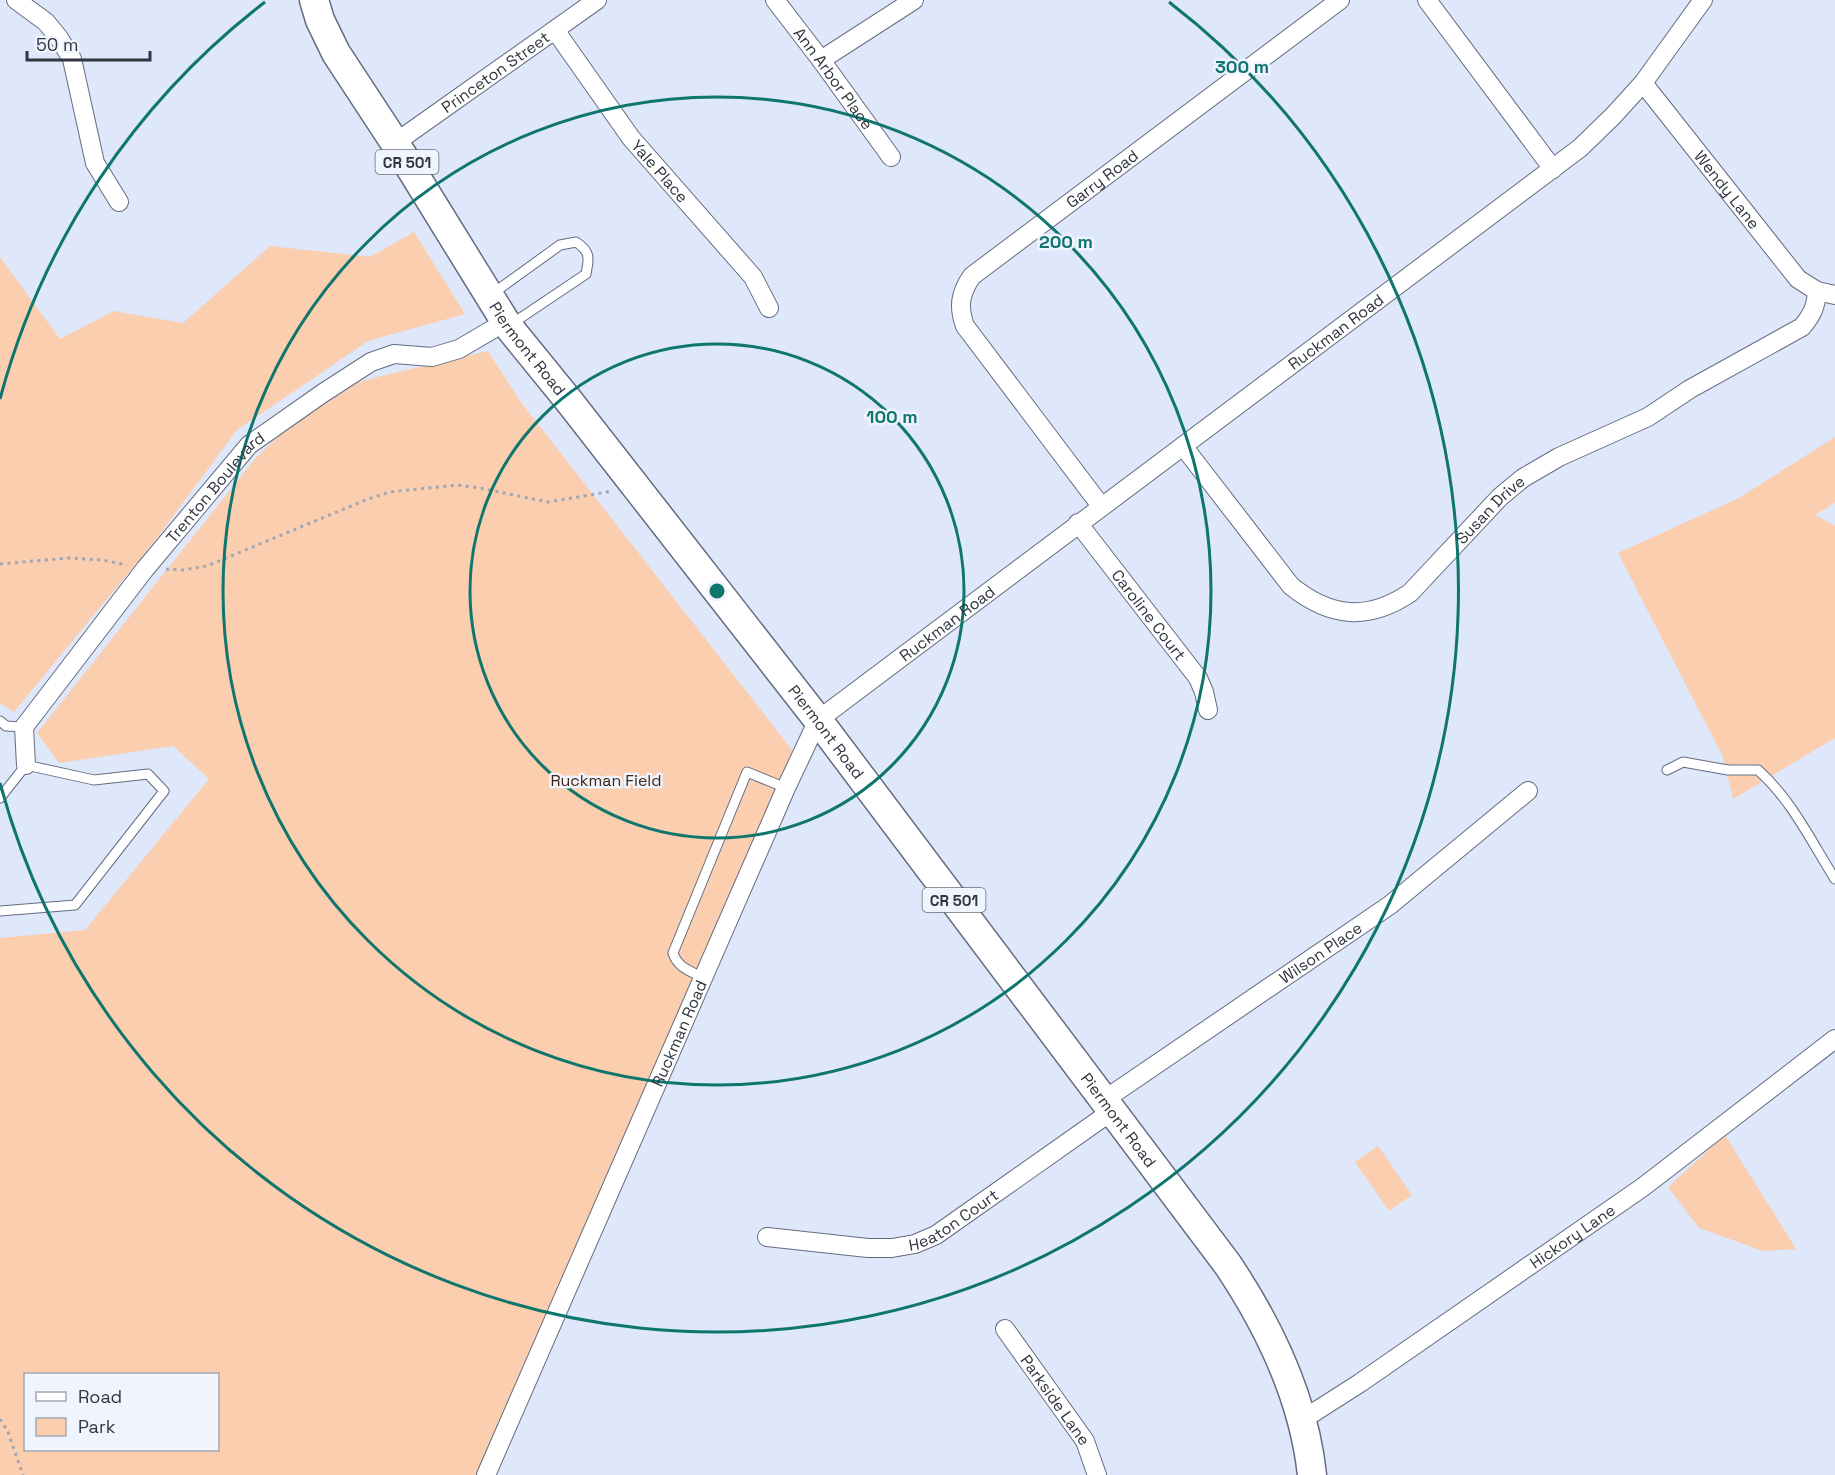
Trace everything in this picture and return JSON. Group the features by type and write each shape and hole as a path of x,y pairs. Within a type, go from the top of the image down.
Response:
{"main road":[{"name":"Piermont Road","path":"314,0 320,20 336,53 395,143 506,324 569,401 818,720 1245,1291 1268,1331 1286,1372 1302,1420 1312,1475"}],"street":[{"path":"16,0 46,22 72,59 95,163 119,202"},
{"name":"Princeton Street","path":"395,143 597,0"},
{"name":"Ann Arbor Place","path":"775,0 891,157"},
{"path":"821,60 914,0"},
{"name":"Garry Road","path":"1101,506 965,326 960,299 964,286 972,276 1340,0"},
{"path":"1427,0 1553,169"},
{"name":"Ruckman Road","path":"486,1475 705,978 786,788 818,720 1580,148 1643,83 1703,0"},
{"name":"Yale Place","path":"555,30 632,138 753,277 769,308"},
{"name":"Wendy Lane","path":"1643,83 1798,279 1817,291"},
{"path":"1817,291 1835,295"},
{"name":"Susan Drive","path":"1183,446 1292,586 1306,598 1321,606 1339,611 1358,613 1377,610 1395,603 1410,593 1500,497 1523,478 1559,457 1648,417 1690,390 1802,327 1816,306 1817,291"},
{"name":"Trenton Boulevard","path":"24,727 145,568 249,446 371,362 394,354 432,357 459,349 506,324"},
{"name":"Caroline Court","path":"1078,523 1198,678 1208,710"},
{"path":"24,727 26,765"},
{"name":"Wilson Place","path":"1108,1105 1390,904 1528,791"},
{"name":"Hickory Lane","path":"1302,1420 1360,1383 1643,1187 1835,1039"},
{"name":"Heaton Court","path":"767,1237 868,1248 892,1248 915,1244 936,1235 1108,1105"},
{"name":"Parkside Lane","path":"1005,1329 1085,1441 1097,1475"}],"lane":[{"path":"489,296 560,245 576,242 585,248 589,258 586,274 506,324"},
{"path":"0,721 6,726 24,727"},
{"path":"1667,770 1683,762 1728,770 1758,770 1773,783 1788,803 1835,879"},
{"path":"0,798 26,765 94,780 148,774 164,791 75,906 0,911"},
{"path":"705,978 681,967 676,962 673,953 747,772 786,788"}],"path":[{"path":"0,564 68,558 145,568 183,570 207,566 390,492 457,485 548,502 635,488"},
{"path":"0,1419 8,1432 23,1475"}],"green space":[{"path":"414,232 465,314 368,341 237,430 153,543 14,712 0,703 0,257 60,339 114,311 183,323 270,246 370,257"},
{"name":"Ruckman Field","path":"488,351 520,401 796,755 487,1475 0,1475 0,938 85,930 209,779 173,746 59,763 37,733 254,460 323,393 373,378"},
{"path":"1835,437 1835,503 1815,515 1835,526 1835,738 1733,799 1723,757 1618,553 1739,498"},
{"path":"1725,1135 1796,1249 1763,1251 1699,1228 1668,1187"},
{"path":"1378,1146 1412,1195 1389,1211 1355,1162"}]}
